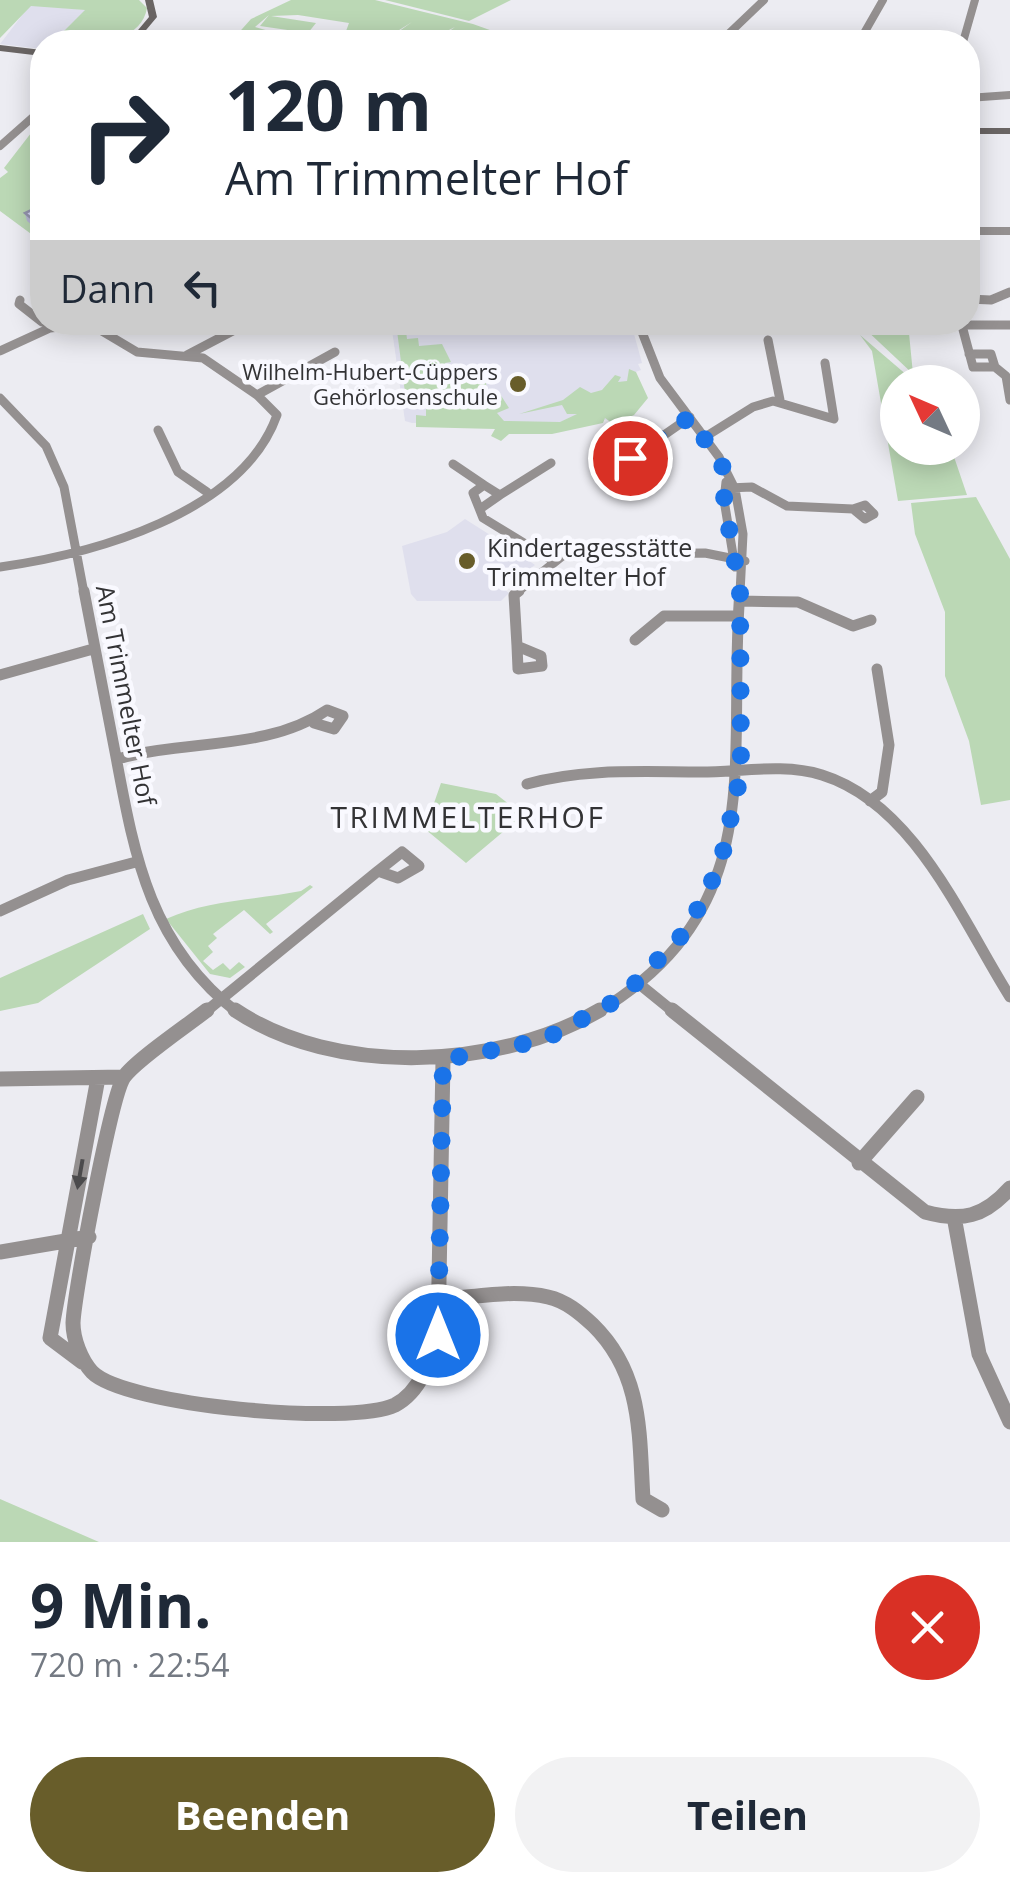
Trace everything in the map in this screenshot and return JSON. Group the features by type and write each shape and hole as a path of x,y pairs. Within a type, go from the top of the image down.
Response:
{"main road":[{"path":"143,30 154,10 149,0"},
{"path":"141,30 146,27"},
{"path":"0,48 30,52"},
{"path":"980,131 1010,129"}],"street":[{"path":"733,30 764,0"},
{"path":"866,30 883,0"},
{"path":"966,30 974,0"},
{"path":"980,97 1010,95"},
{"path":"0,146 30,119"},
{"path":"980,232 1010,233"},
{"path":"980,300 1010,292"},
{"path":"20,300 18,304 30,313"},
{"path":"980,324 1010,325"},
{"path":"0,351 30,333"},
{"path":"0,567 78,552 144,532 206,492 272,434 276,411 208,361 187,355 137,352 117,335"},
{"path":"187,355 225,335"},
{"name":"Am Trimmelter Hof","path":"0,398 28,422 53,459 78,552 136,862 156,920 179,955 221,996 261,1026 369,1056 443,1060 543,1040 602,1011 638,983 671,950 707,898 730,834 741,773 740,560 724,500 731,488 705,437 660,376 643,335"},
{"path":"964,335 972,366 995,366 1008,376 1010,400"},
{"path":"768,340 780,400"},
{"path":"258,395 334,352"},
{"path":"705,437 721,432 758,406 780,400 806,414 834,419 825,363"},
{"path":"630,458 690,417"},
{"path":"158,430 178,472 206,492"},
{"path":"480,509 551,463"},
{"path":"453,464 500,495"},
{"path":"484,485 473,493 484,518 555,562"},
{"path":"731,488 752,488 787,506 853,509"},
{"path":"515,646 514,594 565,554 705,552 740,560"},
{"path":"740,596 804,603 837,624 866,625 871,620"},
{"path":"635,640 664,616 738,616"},
{"path":"0,675 93,648"},
{"path":"870,801 882,792 892,742 881,716 876,670"},
{"path":"118,759 158,747 244,739 314,722"},
{"path":"526,784 552,775 594,772 815,774 870,801 905,832 1010,997"},
{"path":"0,911 106,866 136,862"},
{"path":"82,1362 73,1323 116,1096 124,1077 378,871"},
{"path":"638,983 909,1202 955,1222 989,1210 1010,1188"},
{"path":"98,1078 50,1338 108,1386 140,1394 343,1415 394,1406 427,1369 438,1335 438,1144 443,1060"},
{"path":"0,1080 124,1077"},
{"path":"859,1163 918,1097"},
{"path":"955,1222 986,1375 1010,1422"},
{"path":"0,1252 21,1245 88,1238"},
{"path":"439,1300 562,1300 606,1335 624,1356 633,1382 643,1499 662,1510"}],"shaded area":[{"path":"30,5 86,10 65,30 30,30 30,48 0,44"},
{"name":"Wilhelm-Hubert-Cüppers Gehörlosenschule","path":"393,335 634,335 641,370 633,373 620,417 546,431 481,421 405,421"},
{"name":"Kindertagesstätte Trimmelter Hof","path":"465,519 498,540 504,536 530,554 525,558 535,565 502,588 509,593 501,601 417,601 411,594 402,546 447,532"}],"green space":[{"path":"0,0 139,0 147,8 134,30 65,30 85,10 31,6 0,38"},
{"path":"291,0 375,0 490,30 451,30 455,27 401,30 412,22 399,30 346,30 349,23 298,15 271,16 316,23 310,30 260,26 269,15 255,27 266,30 241,30 251,19"},
{"path":"385,0 511,0 469,21"},
{"path":"30,134 30,233 0,211 0,178 8,172 4,168"},
{"path":"398,335 418,338 419,346 442,344 451,362 445,363 448,379 485,376 488,398 500,394 509,408 497,413 504,421 560,422 577,414 567,414 562,405 519,414 563,400 580,387 591,393 602,390 615,375 621,377 618,382 627,381 629,369 636,372 648,398 634,415 613,424 605,418 603,423 552,434 509,434 501,441 491,436 495,429 416,427 416,415 426,416 426,407 407,408"},
{"path":"860,335 895,365 880,365 880,397 872,351"},
{"path":"872,335 909,335 912,365 903,365"},
{"path":"892,465 957,465 967,495 898,501"},
{"path":"976,497 1010,559 1010,800 981,805 969,741 945,676 945,612 915,534 911,503"},
{"path":"441,783 496,794 523,815 466,863 425,829"},
{"path":"313,887 266,924 273,932 270,934 244,910 213,934 217,938 208,946 213,952 203,961 213,970 223,963 230,970 239,962 245,967 230,978 210,974 166,919 215,904 301,891"},
{"path":"143,914 150,929 38,1003 0,1011 0,978"},
{"path":"0,1499 99,1542 0,1542"}],"place":[{"name":"Wilhelm-Hubert-Cüppers Gehörlosenschule","path":"518,384"},
{"name":"Kindertagesstätte Trimmelter Hof","path":"467,561"}],"district":[{"name":"TRIMMELTERHOF","path":"468,816"}],"route":[{"path":"438,1335 438,1144 443,1060 543,1040 587,1020 621,998 687,930 707,898 730,834 741,773 742,740 740,590 724,500 726,472 690,417 630,458"}]}
